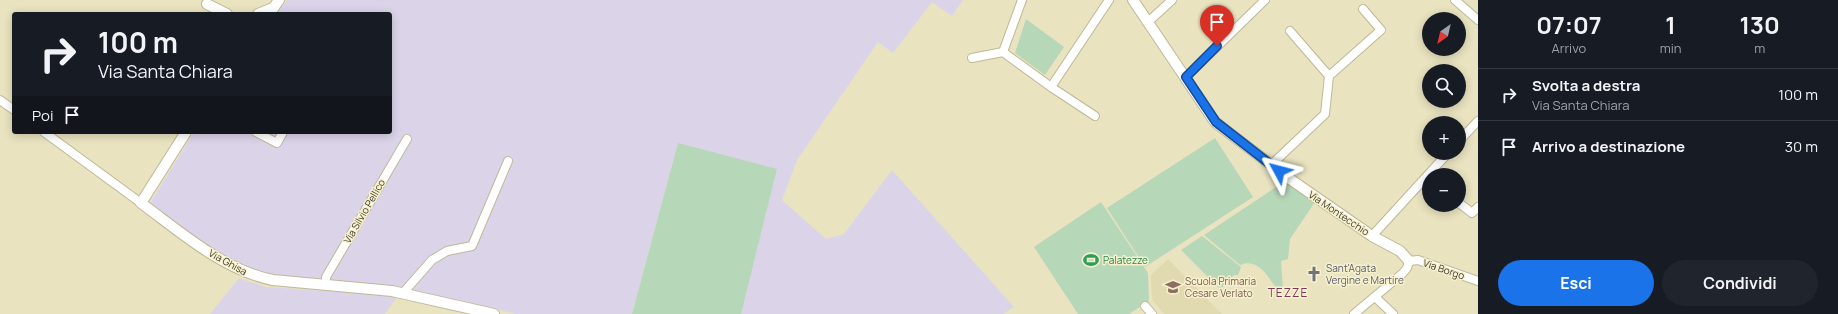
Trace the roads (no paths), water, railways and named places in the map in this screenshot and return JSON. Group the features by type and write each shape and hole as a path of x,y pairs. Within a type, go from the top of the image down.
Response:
{"street":[{"path":"1003,52 1022,0"},
{"path":"1051,87 1109,0"},
{"name":"Via Montecchio","path":"1133,0 1216,122 1271,165 1372,236 1400,251 1409,261"},
{"path":"1148,22 1172,0"},
{"path":"1186,77 1264,0"},
{"path":"1455,0 1478,20"},
{"path":"205,2 212,12"},
{"path":"205,2 223,12"},
{"path":"263,12 274,7"},
{"path":"1271,165 1325,114 1330,76 1382,30 1363,9"},
{"path":"1290,30 1330,76"},
{"path":"972,58 1003,52 1051,87 1095,116"},
{"path":"3,102 12,109"},
{"path":"1466,134 1478,121"},
{"name":"Via Ghisa","path":"47,134 198,245 242,271 257,277 273,280 403,293 494,314"},
{"path":"141,203 185,134"},
{"path":"260,134 277,143 282,134"},
{"name":"Via Silvio Pellico","path":"326,285 326,277 407,139"},
{"path":"1436,168 1442,160"},
{"path":"403,293 432,260 447,251 472,246 508,161"},
{"path":"1372,236 1422,183"},
{"path":"1466,208 1472,213 1478,207"},
{"name":"Via Borgo","path":"1409,261 1418,260 1478,281"},
{"path":"1354,314 1403,273 1407,268 1409,261"},
{"path":"1375,297 1393,314"},
{"path":"1145,306 1152,314"}],"place":[{"name":"Palatezze","path":"1091,260"},
{"name":"Sant'Agata Vergine e Martire","path":"1314,274"},
{"name":"Scuola Primaria Cesare Verlato","path":"1173,287"}],"district":[{"name":"TEZZE","path":"1288,292"}]}
